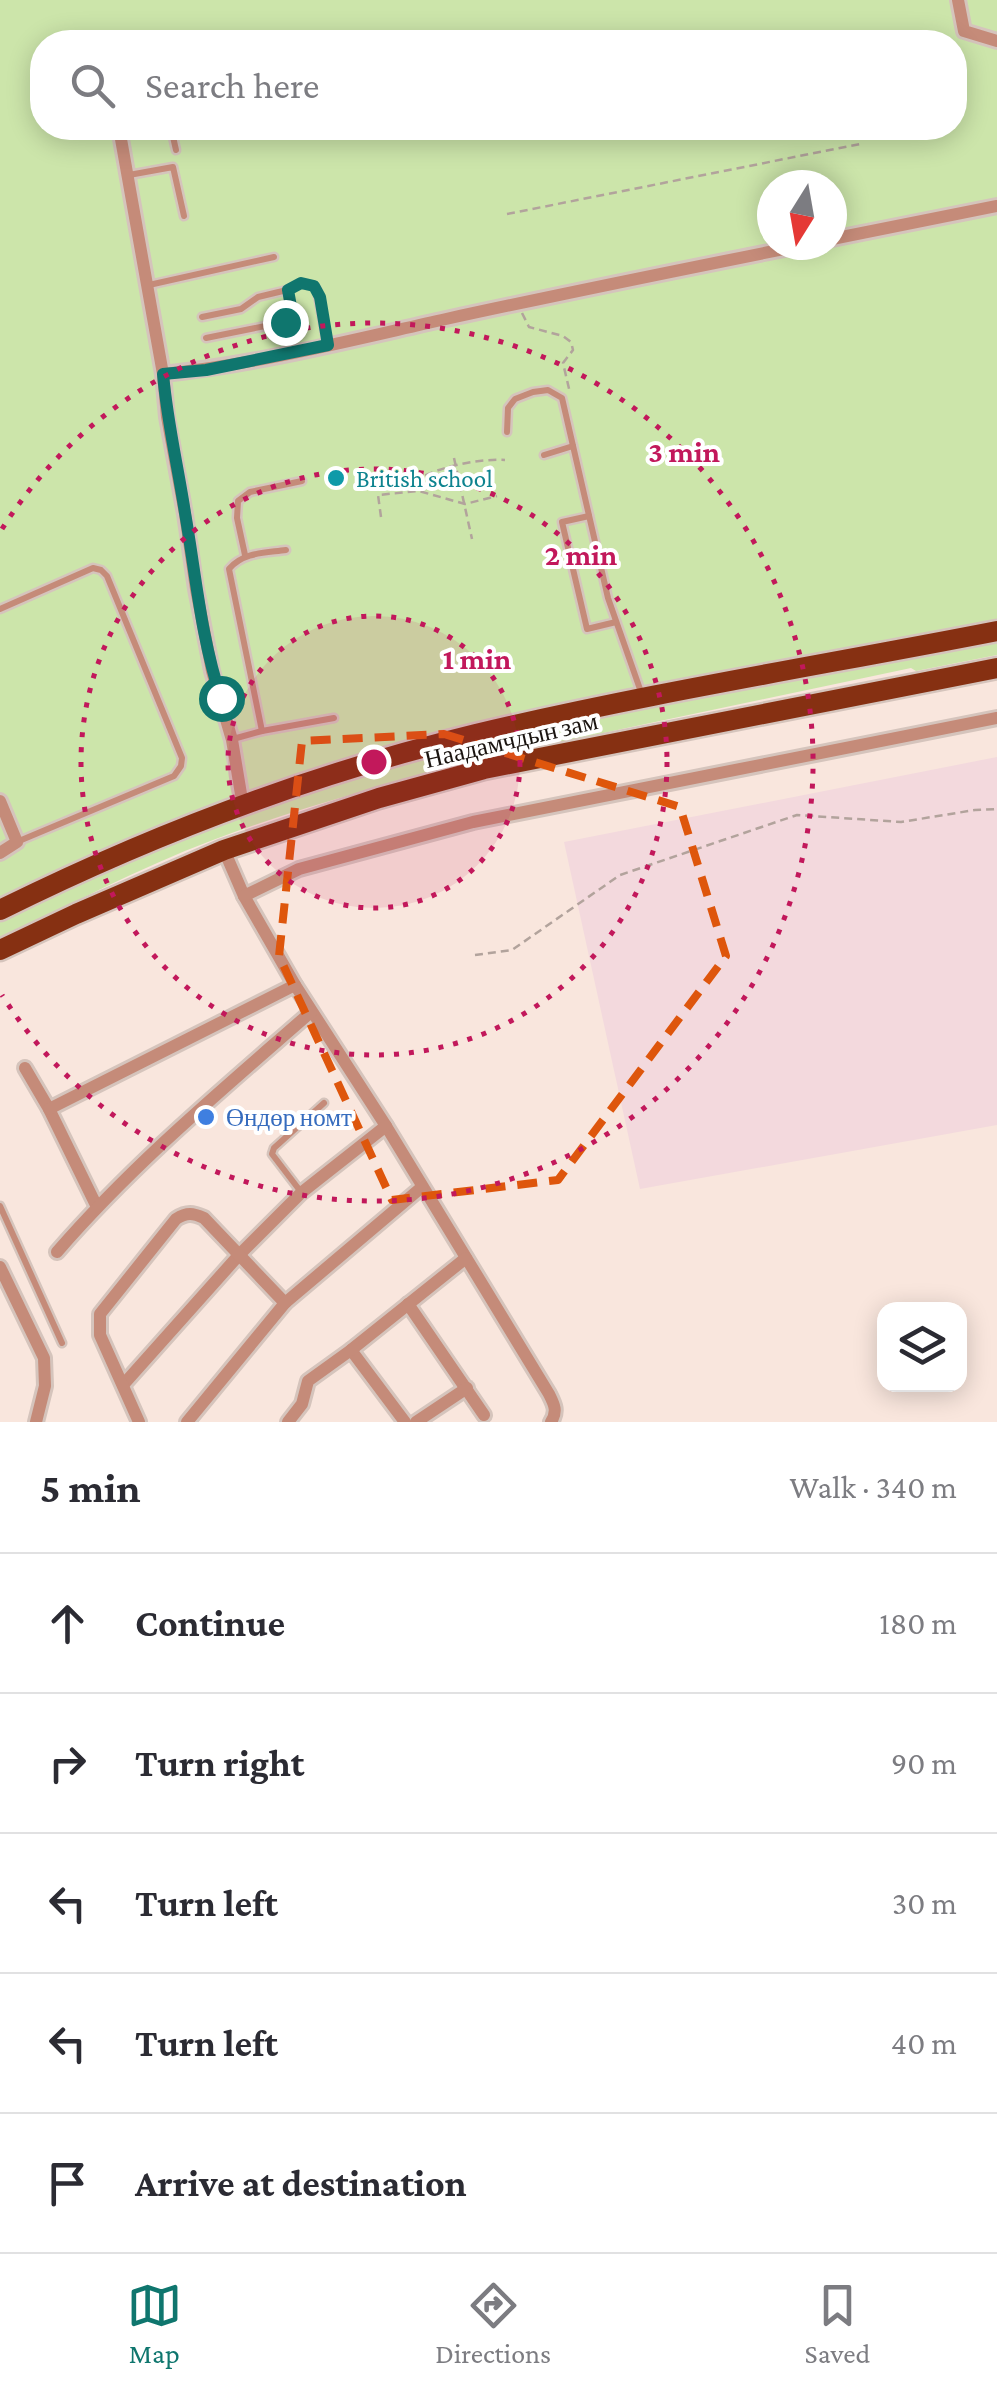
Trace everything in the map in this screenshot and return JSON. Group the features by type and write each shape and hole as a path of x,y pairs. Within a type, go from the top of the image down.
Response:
{"highway":[{"name":"Наадамчдын зам","path":"2,904 242,806 475,734 997,631"},
{"path":"918,683 908,668 921,646"},
{"name":"Наадамчдын зам","path":"0,950 224,850 484,768 997,668"},
{"path":"778,672 794,684 794,697 782,710"}],"street":[{"path":"958,0 964,30"},
{"path":"967,32 997,41"},
{"path":"121,140 196,589 212,671 232,740 242,806"},
{"path":"847,236 997,206"},
{"path":"163,374 206,370 757,254"},
{"path":"244,896 299,869 474,822 997,718"},
{"path":"0,801 17,842 0,854"},
{"path":"224,850 244,896 294,985 386,1126 555,1405 551,1422"},
{"path":"49,1109 294,985"},
{"path":"58,1252 169,1136 311,1012"},
{"path":"24,1068 49,1109 97,1207"},
{"path":"122,1385 239,1255 302,1192 386,1126"},
{"path":"187,1422 285,1303 422,1187"},
{"path":"139,1422 100,1335 100,1314 176,1219 185,1213 204,1218 285,1303"},
{"path":"288,1422 302,1404 308,1381 466,1258"},
{"path":"0,1267 8,1293 37,1341 45,1364 46,1386 36,1422"},
{"path":"408,1304 484,1415"},
{"path":"351,1350 404,1422"},
{"path":"416,1422 467,1388"}],"lane":[{"path":"174,140 176,150"},
{"path":"128,175 173,166 184,216"},
{"path":"148,285 274,257"},
{"path":"202,317 241,309 258,297 301,283 318,290 328,345"},
{"path":"206,338 285,322 292,312 288,290"},
{"path":"507,432 508,408 515,399 548,390 562,398 608,598 643,698"},
{"path":"544,455 573,446"},
{"path":"246,556 236,518 238,500 250,492 302,481"},
{"path":"589,516 562,522 587,629 616,622"},
{"path":"262,732 229,569 246,556 286,550"},
{"path":"0,609 93,568 100,570 107,576 182,758 182,766 174,776 17,842"},
{"path":"232,740 334,718"},
{"path":"302,1192 272,1154 324,1103"},
{"path":"0,1206 62,1343"}],"path":[{"path":"507,214 860,144"},
{"path":"454,458 472,538"},
{"path":"402,492 410,482 455,466 506,460"},
{"path":"380,517 378,495 419,490 464,504 497,496"},
{"path":"475,955 512,950 620,875 797,815 901,822 997,809"}],"highlighted area":[{"path":"444,734 680,807 726,956 558,1180 392,1200 279,956 302,741"}],"shaded area":[{"path":"997,757 997,1125 640,1189 564,842"}],"green space":[{"path":"0,0 997,0 997,655 916,671 911,668 466,764 263,822 185,851 0,940"}],"place":[{"name":"British school","path":"336,478"},
{"name":"Өндөр номт","path":"206,1117"}],"route":[{"path":"221,698 196,589 163,374 206,370 328,345 320,297 314,286 301,283 288,290 292,312 285,322"}]}
